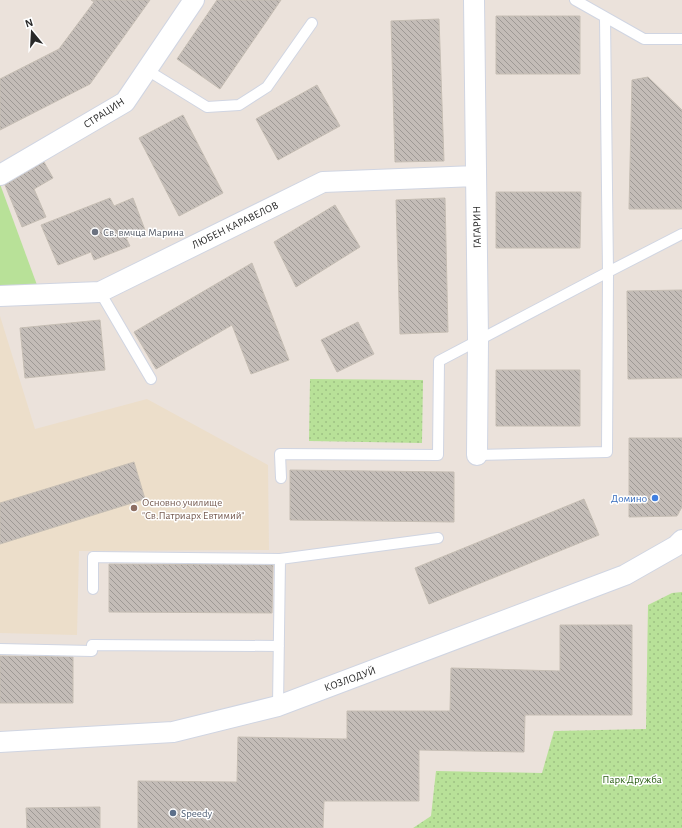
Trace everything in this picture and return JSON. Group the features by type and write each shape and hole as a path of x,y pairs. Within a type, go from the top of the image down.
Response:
{"street":[{"name":"СТРАЦИН","path":"0,175 125,102 194,0"},
{"name":"ГАГАРИН","path":"474,0 478,340 476,455"},
{"name":"ЛЮБЕН КАРАВЕЛОВ","path":"0,296 100,292 323,182 476,176"},
{"name":"КОЗЛОДУЙ","path":"0,742 173,732 278,706 625,575 680,545"}],"lane":[{"path":"575,0 644,39 682,39"},
{"path":"476,455 607,452 608,272 605,18"},
{"path":"147,70 208,107 239,106 267,87 312,23"},
{"path":"281,478 280,454 438,455 439,361 682,234"},
{"path":"100,292 151,379"},
{"path":"93,589 93,557 280,558 438,538"},
{"path":"278,706 280,558"},
{"path":"0,649 279,646"}],"shaded area":[{"name":"Основно училище \"Св.Патриарх Евтимий\"","path":"0,316 35,429 147,399 268,465 269,550 79,551 77,635 0,633"}],"green space":[{"path":"0,184 37,285 0,288"},
{"path":"310,379 423,380 422,443 309,441"},
{"name":"Парк Дружба","path":"682,592 682,828 413,828 431,816 436,771 542,773 554,731 646,729 648,605 672,593"}],"building":[{"path":"91,0 150,0 90,84 0,130 0,79 59,49 94,2"},
{"path":"217,0 281,0 220,89 177,59"},
{"path":"496,16 580,16 580,74 496,74"},
{"path":"439,19 444,161 395,162 391,21"},
{"path":"648,77 682,110 682,209 629,209 632,80"},
{"path":"317,85 340,126 278,160 256,119"},
{"path":"183,115 223,193 179,216 139,138"},
{"path":"44,162 53,178 34,189 46,217 22,227 5,185"},
{"path":"496,192 581,192 580,248 496,248"},
{"name":"Св. вмчца Марина","path":"110,198 114,206 133,198 145,230 126,238 130,246 94,260 91,252 58,265 41,225"},
{"path":"445,198 448,332 400,334 396,200"},
{"path":"335,205 360,247 296,287 274,242"},
{"path":"252,263 289,360 251,374 232,325 156,369 134,332"},
{"path":"682,290 682,378 628,379 627,291"},
{"path":"100,320 105,370 25,378 20,328"},
{"path":"358,322 374,354 337,372 321,340"},
{"path":"496,370 580,370 580,426 496,426"},
{"path":"629,438 682,438 682,507 677,516 629,517"},
{"path":"134,462 145,499 0,544 0,503"},
{"path":"290,470 454,472 454,522 290,520"},
{"path":"584,499 599,535 429,604 415,568"},
{"path":"109,564 273,565 272,613 109,612"},
{"path":"560,625 632,625 632,715 525,715 524,752 419,750 419,801 324,801 323,828 138,828 138,781 237,782 238,737 347,739 347,711 450,711 451,668 560,671"},
{"path":"0,656 73,657 73,703 0,703"},
{"path":"100,807 100,828 27,828 26,808"}],"place":[{"name":"Св. вмчца Марина","path":"95,232"},
{"name":"Домино","path":"655,498"},
{"name":"Основно училище \"Св.Патриарх Евтимий\"","path":"134,508"},
{"name":"Speedy","path":"173,813"}]}
